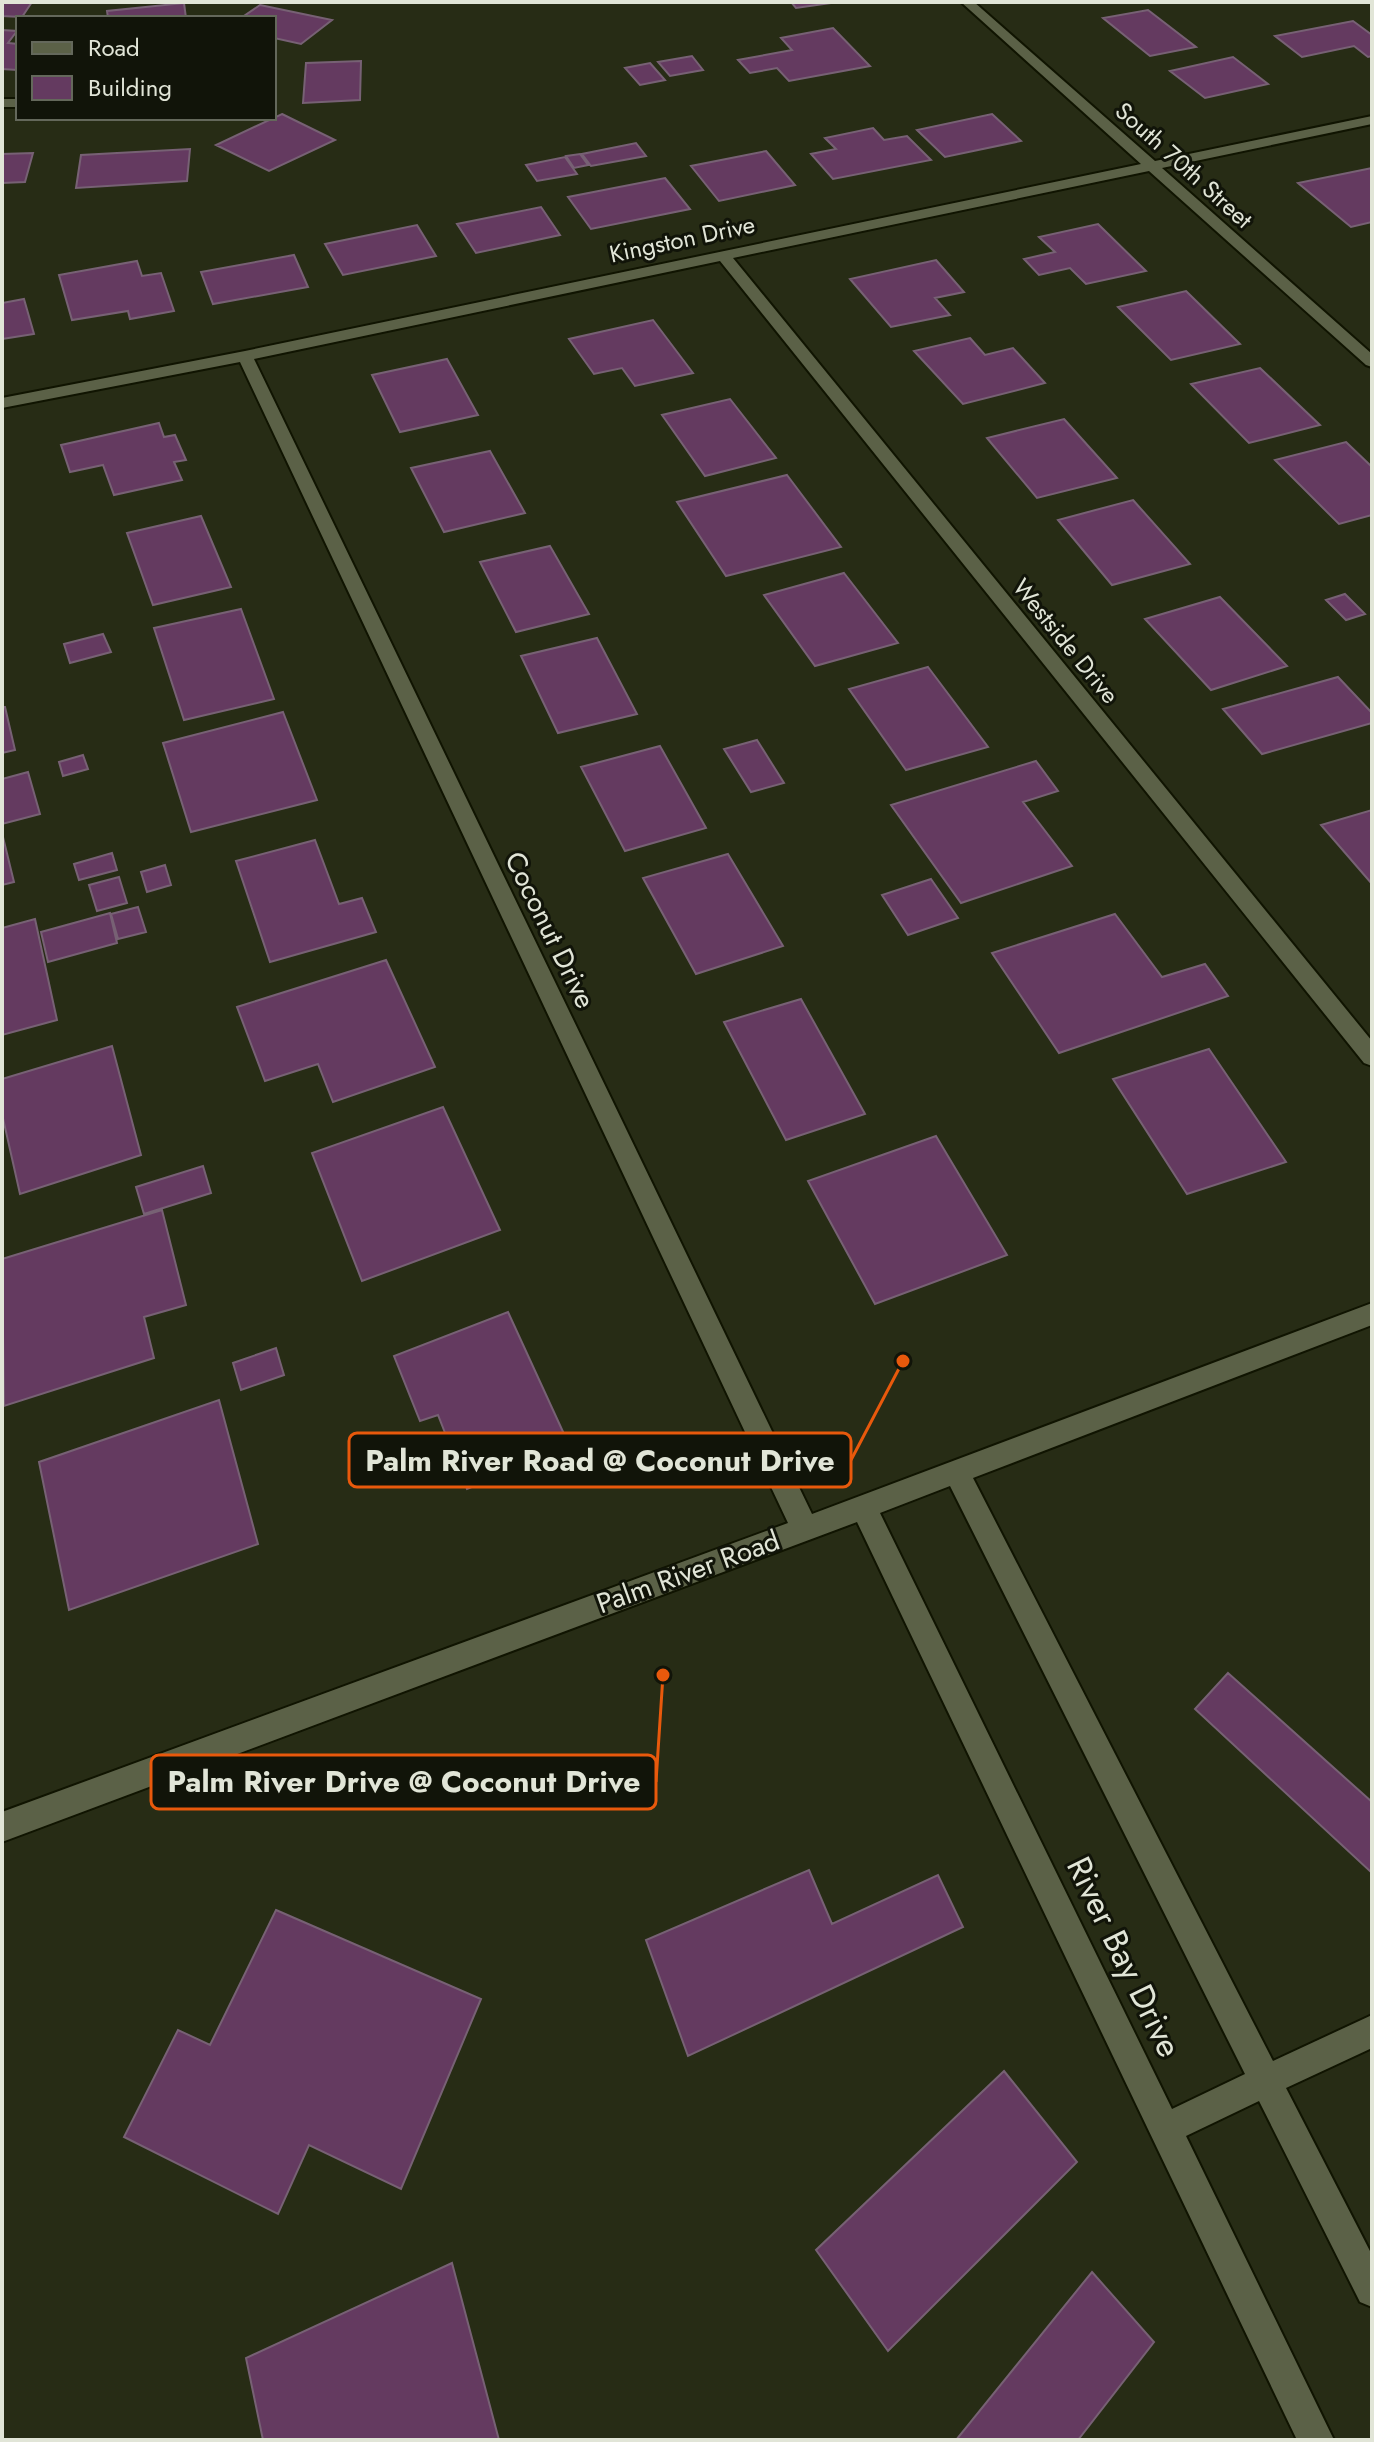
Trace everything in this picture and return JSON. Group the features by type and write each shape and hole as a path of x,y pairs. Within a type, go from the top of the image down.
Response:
{"street":[{"name":"South 70th Street","path":"967,2 1372,362"},
{"name":"Kingston Drive","path":"2,403 245,356 1372,120"},
{"name":"Westside Drive","path":"723,255 1372,1057"},
{"name":"Coconut Drive","path":"245,356 805,1529"},
{"name":"Palm River Road","path":"2,1827 805,1529 1372,1314"},
{"path":"956,1472 1372,2290"},
{"name":"River Bay Drive","path":"863,1507 1316,2440"},
{"path":"1165,2129 1372,2031"}],"building":[{"path":"2,2 32,2 23,16 2,16"},
{"path":"791,2 838,2 796,8"},
{"path":"184,3 186,16 108,16 107,11"},
{"path":"260,5 332,20 301,44 276,38 276,16 244,16"},
{"path":"1148,10 1196,47 1150,56 1103,18"},
{"path":"1353,21 1372,35 1372,56 1368,57 1354,46 1302,57 1275,36"},
{"path":"833,28 870,66 789,81 777,68 750,73 738,60 792,50 781,38"},
{"path":"2,30 16,31 8,43 16,44 16,70 2,69"},
{"path":"692,56 703,70 670,76 658,62"},
{"path":"1233,57 1268,84 1205,98 1170,71"},
{"path":"361,61 360,100 303,103 306,63"},
{"path":"650,63 665,80 640,85 625,68"},
{"path":"282,114 335,140 269,171 216,145 269,120 276,120"},
{"path":"992,114 1021,141 945,157 917,130"},
{"path":"873,128 884,140 907,136 931,160 833,179 811,154 836,149 825,138"},
{"path":"636,143 646,156 591,166 582,154"},
{"path":"190,149 187,181 76,188 81,155"},
{"path":"766,151 795,185 719,201 691,166"},
{"path":"33,153 25,182 2,183 2,154"},
{"path":"580,154 588,165 574,168 566,156"},
{"path":"565,157 577,174 537,181 526,165"},
{"path":"1372,168 1372,222 1351,227 1298,183"},
{"path":"665,178 690,209 591,229 568,197"},
{"path":"541,207 560,235 476,253 457,224"},
{"path":"1098,224 1146,271 1086,284 1070,268 1039,275 1024,259 1055,252 1039,237"},
{"path":"417,225 436,256 343,275 325,244"},
{"path":"294,255 308,287 213,304 201,272"},
{"path":"936,260 964,292 935,298 950,315 891,327 850,279"},
{"path":"137,261 142,276 161,273 174,311 130,319 128,311 72,320 59,275"},
{"path":"1186,291 1240,344 1171,360 1118,307"},
{"path":"24,299 34,334 2,339 2,303"},
{"path":"653,320 693,373 635,386 622,368 594,374 569,339"},
{"path":"970,338 985,355 1013,348 1045,383 963,404 914,351"},
{"path":"447,359 478,415 400,432 372,375"},
{"path":"1260,368 1320,425 1249,443 1191,384"},
{"path":"730,399 776,458 705,476 662,415"},
{"path":"1064,419 1117,478 1037,498 987,438"},
{"path":"159,423 164,437 175,435 186,460 174,462 182,480 114,495 103,465 70,472 61,445"},
{"path":"1346,442 1372,467 1372,515 1339,524 1275,460"},
{"path":"490,451 525,513 444,532 411,468"},
{"path":"787,475 841,547 726,576 677,502"},
{"path":"1133,500 1190,564 1112,585 1058,520"},
{"path":"201,516 231,587 153,605 127,533"},
{"path":"550,546 589,614 516,632 480,562"},
{"path":"844,573 898,643 815,666 764,595"},
{"path":"1345,594 1365,614 1346,620 1326,600"},
{"path":"1220,597 1287,666 1211,690 1145,619"},
{"path":"241,609 274,699 184,720 154,628"},
{"path":"103,634 111,652 70,663 64,644"},
{"path":"597,638 637,714 558,733 521,656"},
{"path":"928,667 988,747 906,770 849,689"},
{"path":"1338,677 1372,713 1372,723 1262,754 1223,709"},
{"path":"2,707 5,707 15,750 2,753"},
{"path":"283,712 317,800 191,832 163,743"},
{"path":"757,740 784,783 751,792 724,749"},
{"path":"660,746 706,828 625,851 581,767"},
{"path":"83,755 88,769 63,776 59,762"},
{"path":"1036,761 1058,791 1023,802 1072,866 961,903 891,805"},
{"path":"28,772 40,814 2,824 2,779"},
{"path":"1372,810 1372,884 1321,825"},
{"path":"2,833 14,882 2,885"},
{"path":"315,840 339,904 362,898 376,932 270,962 236,861"},
{"path":"112,853 117,870 79,880 74,864"},
{"path":"728,854 783,946 696,974 643,878"},
{"path":"165,865 171,885 147,892 141,872"},
{"path":"119,877 127,903 97,911 89,885"},
{"path":"931,879 958,918 908,935 882,895"},
{"path":"138,907 146,932 118,939 111,914"},
{"path":"110,913 117,943 48,962 41,932"},
{"path":"1115,914 1162,977 1205,964 1228,996 1059,1053 992,953"},
{"path":"35,919 57,1020 2,1035 2,928"},
{"path":"386,960 435,1067 333,1102 318,1064 265,1081 237,1007"},
{"path":"801,999 865,1114 786,1140 724,1022"},
{"path":"112,1046 141,1155 20,1194 2,1114 2,1079"},
{"path":"1209,1049 1286,1162 1187,1194 1113,1079"},
{"path":"443,1107 500,1230 362,1281 312,1153"},
{"path":"936,1136 1007,1255 875,1304 808,1181"},
{"path":"203,1166 211,1193 144,1214 136,1187"},
{"path":"162,1210 186,1305 144,1317 154,1358 4,1406 2,1259"},
{"path":"508,1312 570,1447 467,1489 438,1415 420,1421 394,1356"},
{"path":"276,1348 284,1375 241,1390 233,1363"},
{"path":"219,1400 258,1544 69,1610 39,1462"},
{"path":"1228,1673 1372,1802 1372,1873 1195,1709"},
{"path":"809,1870 832,1924 938,1875 963,1927 688,2056 646,1940"},
{"path":"276,1910 481,1999 401,2189 309,2145 278,2214 124,2137 178,2030 210,2045"},
{"path":"1004,2071 1077,2162 888,2351 816,2250"},
{"path":"452,2263 499,2440 263,2440 246,2358"},
{"path":"1092,2272 1154,2342 1078,2440 956,2440"}],"place":[{"name":"Palm River Road @ Coconut Drive","path":"903,1361"},
{"name":"Palm River Drive @ Coconut Drive","path":"663,1675"}]}
